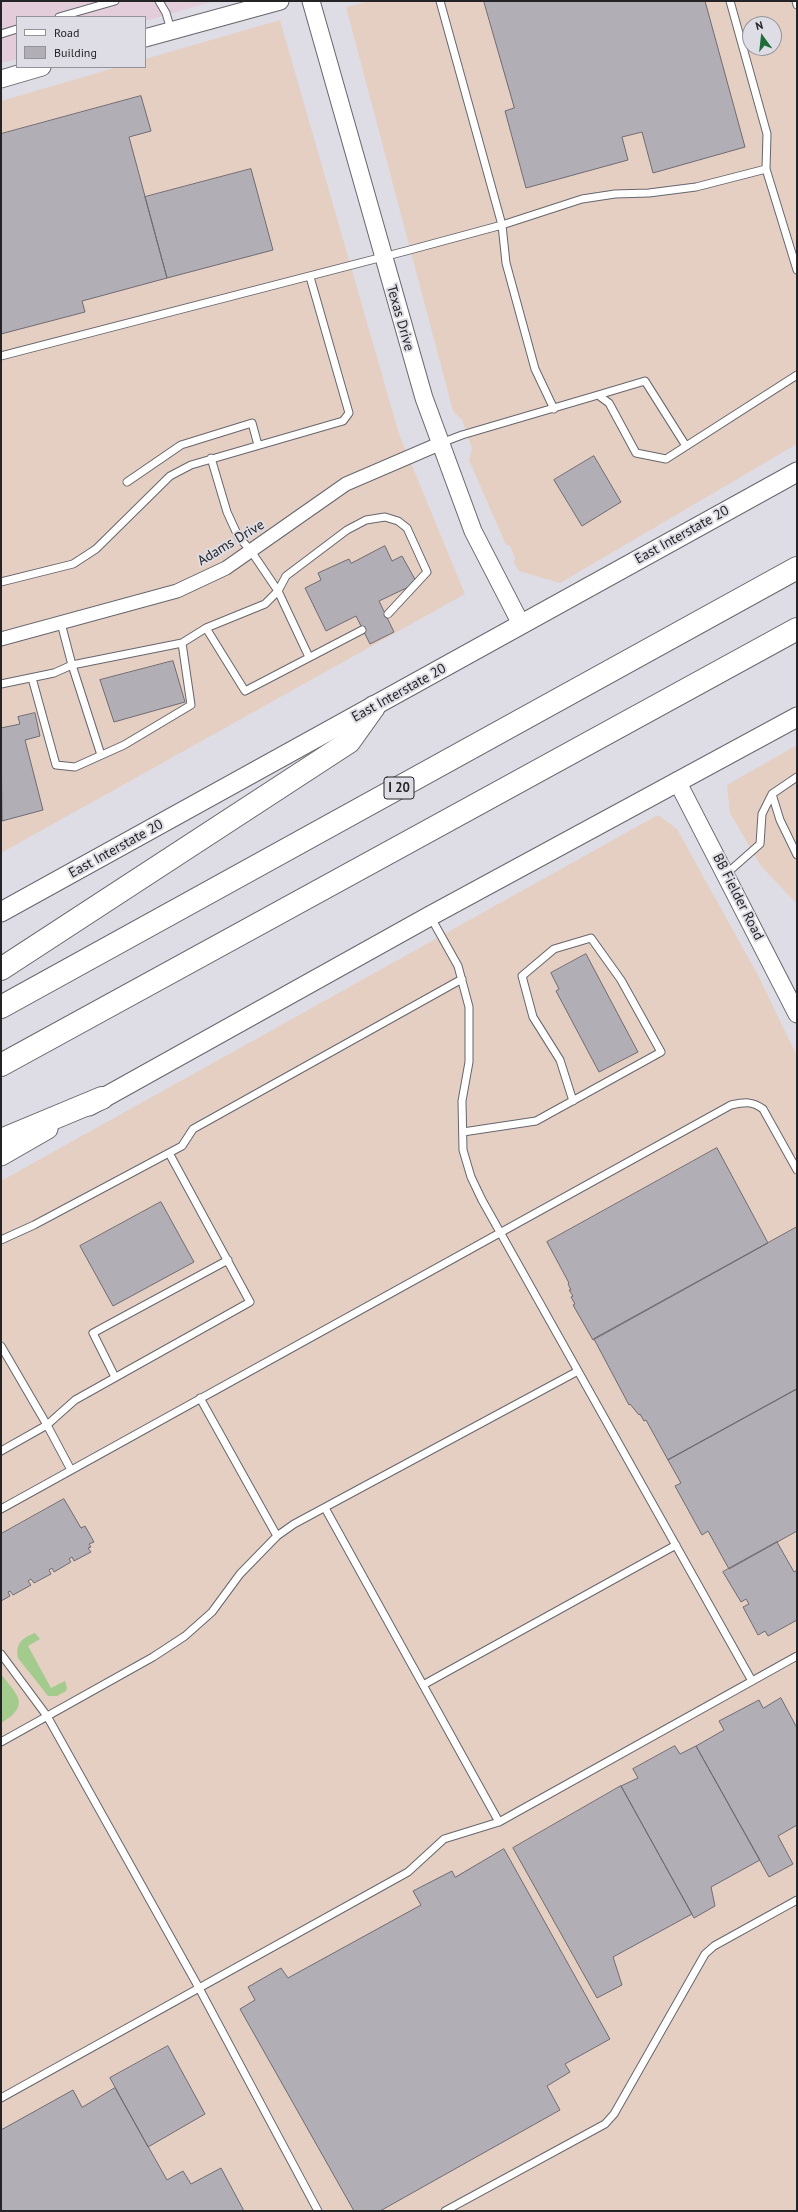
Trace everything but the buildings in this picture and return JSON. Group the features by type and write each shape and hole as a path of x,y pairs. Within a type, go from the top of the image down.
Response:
{"highway":[{"name":"I 20","path":"1,1007 797,568"},
{"path":"1,1064 797,629"},
{"path":"1,968 349,742 374,707"},
{"path":"1,1140 102,1098"}],"main road":[{"name":"East Interstate 20","path":"1,912 797,472"},
{"path":"1,1156 102,1098 430,916 797,717"}],"street":[{"path":"146,38 280,1"},
{"name":"Texas Drive","path":"311,1 383,258 439,444 473,531 521,624"},
{"path":"1,79 39,68"},
{"name":"Adams Drive","path":"1,639 177,591 226,568 346,484 439,444"},
{"name":"BB Fielder Road","path":"678,781 797,1014"}],"lane":[{"path":"62,16 115,1"},
{"path":"159,1 166,13 171,31"},
{"path":"440,1 502,224 506,263 535,370 554,409"},
{"path":"730,1 767,134 766,169 797,270"},
{"path":"796,1 797,5"},
{"path":"1,34 16,29"},
{"path":"1,356 267,286 310,277 383,258 502,224 582,199 615,194 649,193 696,187 766,169"},
{"path":"1,582 74,564 96,549 170,476 191,465 343,421 349,413 310,277"},
{"path":"598,394 609,403 636,454 666,458 797,375"},
{"path":"439,444 462,435 645,381 686,446"},
{"path":"126,482 181,445 252,424 258,445"},
{"path":"211,458 227,512 238,536 251,551 278,591 309,657"},
{"path":"1,684 54,674 72,665 182,643 206,628 265,604 278,591 286,576 347,530 366,520 385,517 398,521 407,528 427,572 388,614"},
{"path":"61,623 72,665 101,755"},
{"path":"206,628 245,691 362,630"},
{"path":"32,678 56,765 75,767 124,745 190,705 182,643"},
{"path":"726,874 760,844 762,814 772,794 797,778"},
{"path":"772,794 780,820 797,855"},
{"path":"430,916 449,948 462,980 469,1007 469,1062 462,1101 463,1150 471,1177 500,1232 752,1681"},
{"path":"463,1132 536,1121 573,1101 661,1052 621,980 591,938 554,949 522,976 533,1017 560,1060 573,1101"},
{"path":"1,1240 34,1225 182,1146 193,1129 462,980"},
{"path":"1,1508 731,1105 746,1101 755,1104 763,1110 797,1170"},
{"path":"1,1451 47,1425 74,1400 250,1302 169,1153"},
{"path":"115,1377 93,1333 228,1260"},
{"path":"1,1346 47,1425 71,1470"},
{"path":"1,1742 153,1656 184,1636 212,1612 240,1574 276,1536 294,1524 578,1371"},
{"path":"200,1398 276,1536"},
{"path":"325,1508 499,1822"},
{"path":"423,1685 676,1545"},
{"path":"1,1654 47,1716 199,1988 318,2211"},
{"path":"1,2098 408,1872 444,1839 499,1822 752,1681 797,1658"},
{"path":"445,2211 605,2124 614,2114 705,1954 714,1946 797,1900"}],"shaded area":[{"path":"1,1 215,1 146,21 146,16 16,16 16,59 1,63"},
{"path":"370,1 797,1 797,444 560,583 519,571 514,563 515,558 510,546 506,545 469,460 472,448 462,420 453,411 346,7"},
{"path":"280,20 399,434 465,594 1,853 1,101 115,68 146,68 146,59"},
{"path":"797,745 797,904 761,866 730,813 727,785"},
{"path":"658,815 677,829 759,977 797,1056 797,2211 1,2211 1,1181"}],"green space":[{"path":"35,1633 40,1639 28,1646 51,1688 65,1681 67,1688 66,1691 57,1696 48,1696 18,1658 17,1653 21,1642"},
{"path":"1,1674 16,1694 19,1700 19,1705 10,1717 1,1723"}]}
